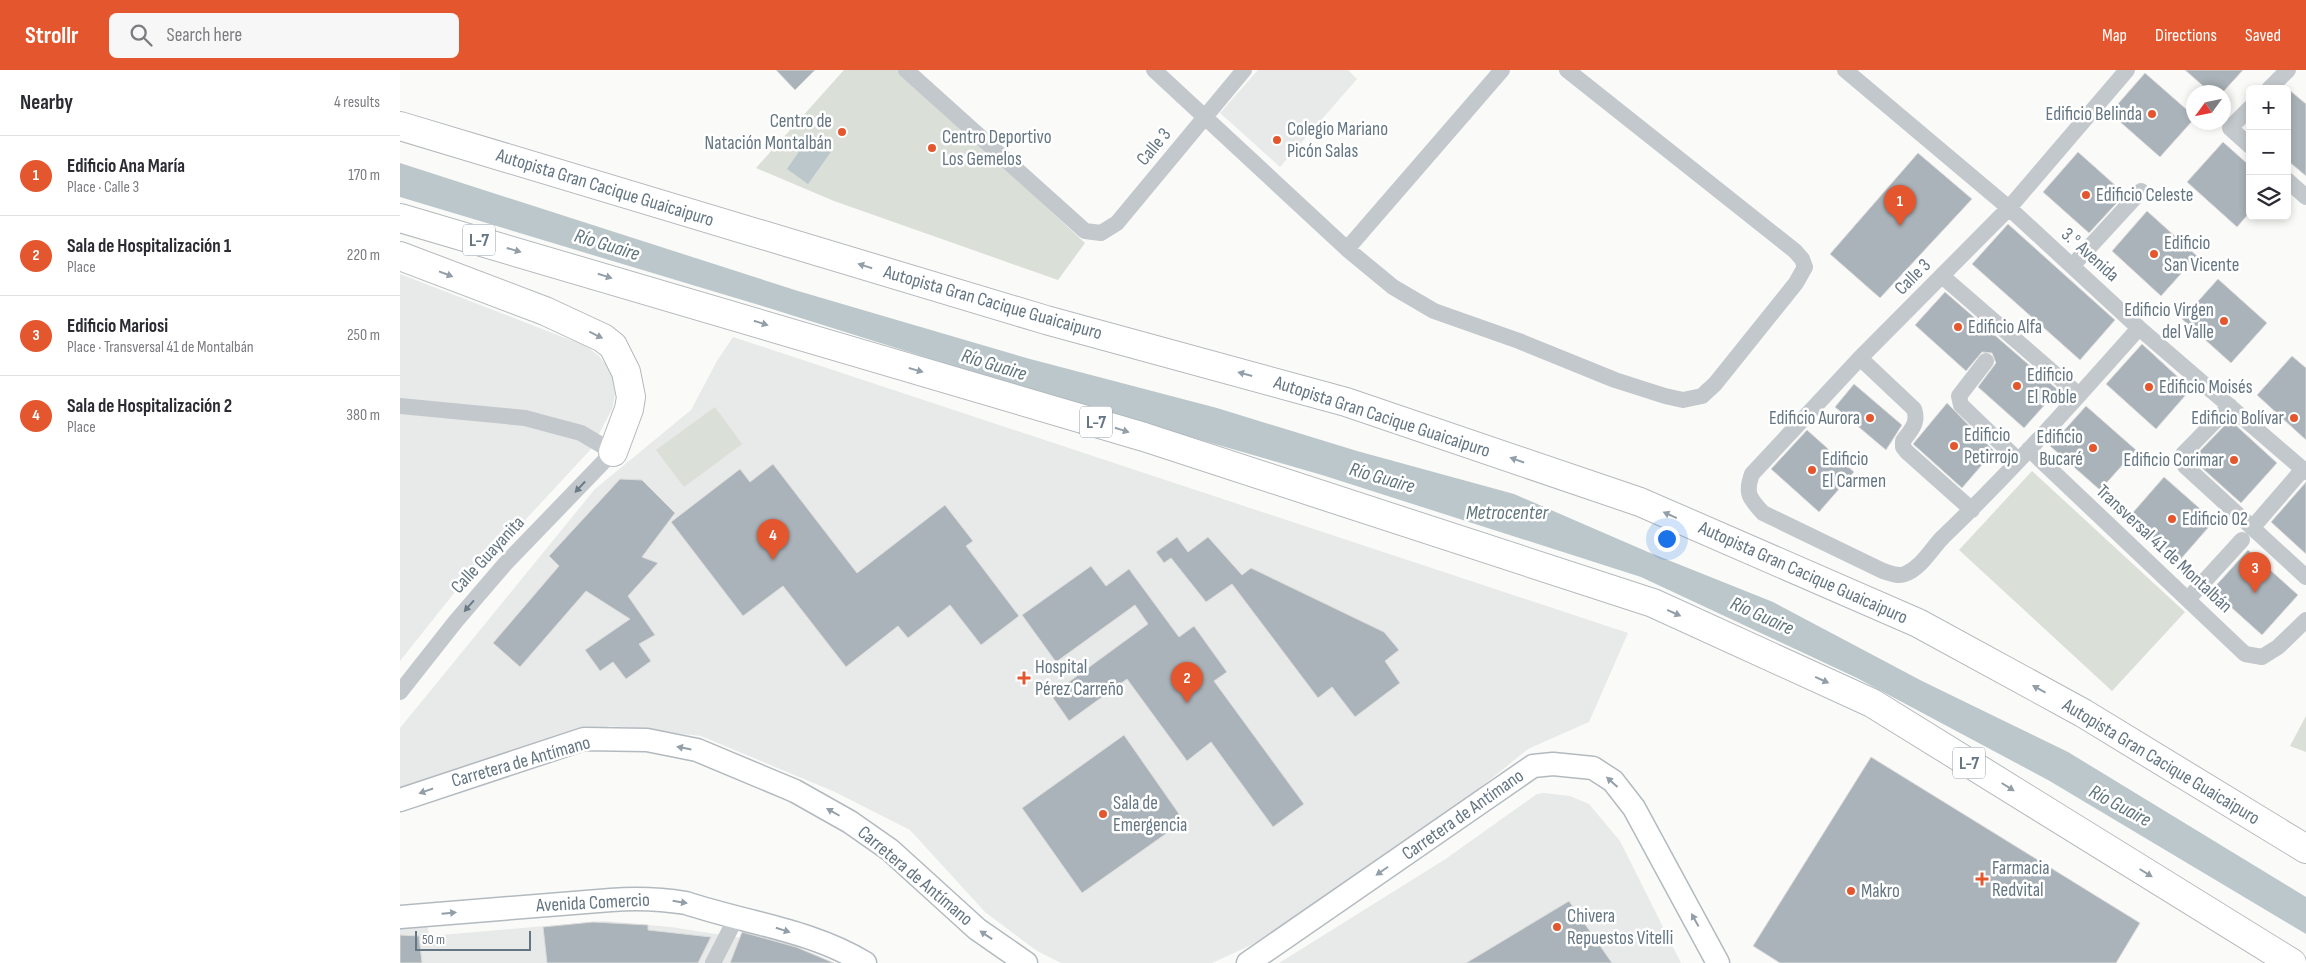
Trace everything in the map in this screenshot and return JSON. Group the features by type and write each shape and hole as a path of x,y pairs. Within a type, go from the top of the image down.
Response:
{"highway":[{"path":"400,109 416,115 454,143"},
{"name":"Autopista Gran Cacique Guaicaipuro","path":"400,126 1046,320 1346,402 1640,502 1918,623 2083,714 2306,849"},
{"name":"L-7","path":"400,218 1144,437 1653,603 1872,702 2292,963"},
{"path":"400,256 545,311 603,338 613,346 626,372 631,398 630,409 613,452"}],"main road":[{"name":"Carretera de Antímano","path":"400,800 584,739 647,740 697,750 795,790 850,822 890,850 977,929 1026,963"},
{"name":"Carretera de Antímano","path":"1248,963 1533,766 1553,764 1592,768 1613,781 1634,808 1718,963"},
{"name":"Avenida Comercio","path":"400,918 638,898 686,903 820,940 843,950 865,963"}],"street":[{"name":"Calle 3","path":"906,70 1085,231 1102,233 1117,222 1244,70"},
{"path":"1154,70 1347,249 1393,287 1434,311 1519,341 1623,383 1684,400 1702,396 1715,384 1796,283 1804,267 1802,259 1787,244 1567,70"},
{"path":"1347,249 1502,70"},
{"name":"3.° Avenida","path":"1845,70 2009,208 2139,328 2305,470"},
{"name":"Calle 3","path":"1972,510 1941,539 1918,565 1904,574 1894,575 1763,513 1751,500 1748,487 1752,474 1860,358 2009,208 2127,70"},
{"path":"2273,85 2288,70"},
{"path":"2246,112 2230,128 2246,142"},
{"path":"2291,184 2306,197"},
{"path":"2072,266 2141,191"},
{"path":"1942,276 2079,395"},
{"path":"1860,358 1914,409 1916,416 1915,424 1903,441 1903,447 1972,510 2139,328"},
{"name":"Transversal 41 de Montalbán","path":"1986,361 1959,396 1961,405 2023,455 2188,599 2245,654 2262,657 2278,647 2306,620"},
{"path":"400,406 525,418 581,433 613,452"},
{"path":"2230,406 2183,454 2182,460 2185,466 2306,577"},
{"name":"Calle Guayanita","path":"400,692 456,620 505,564 613,452"},
{"path":"2253,527 2305,470"},
{"path":"2188,599 2242,540"},
{"path":"713,963 736,918"}],"shaded area":[{"name":"Centro Deportivo Los Gemelos","path":"844,70 899,70 1085,243 1058,280 834,201 756,168"},
{"name":"Colegio Mariano Picón Salas","path":"1258,70 1348,70 1357,79 1280,167 1220,113"},
{"path":"400,274 586,346 599,356 612,372 615,395 612,409 591,449 515,531 470,573 400,661"},
{"name":"Hospital Pérez Carreño","path":"733,337 1628,633 1589,722 1528,749 1455,808 1273,935 1212,963 1061,963 1037,951 985,912 910,830 835,792 701,736 610,726 400,793 400,728 595,489 691,410 717,361"},
{"path":"715,407 742,444 684,487 656,450"},
{"path":"2032,471 2185,612 2112,691 1959,550"},
{"path":"2306,716 2306,752 2290,746"},
{"path":"1537,794 1570,796 1589,804 1620,841 1681,963 1279,963 1444,860"},
{"path":"604,921 671,927 748,939 798,963 400,963 400,924 427,922 429,936"}],"water":[{"path":"811,134 833,149 808,184 787,169"},
{"name":"Metrocenter","path":"400,163 798,291 1030,359 1217,408 1357,451 1514,494 1648,552 1773,602 1922,681 2068,752 2306,897 2306,934 2048,780 1857,678 1641,577 1322,475 1062,400 772,309 400,197"}],"building":[{"path":"776,70 815,70 795,90"},
{"path":"2185,70 2243,70 2229,85 2202,85"},
{"name":"Edificio Belinda","path":"2145,73 2186,109 2186,128 2160,157 2110,113"},
{"path":"2291,91 2306,104 2306,176 2291,163"},
{"path":"2223,142 2246,162 2246,217 2237,227 2187,182"},
{"name":"Edificio Celeste","path":"2078,152 2125,194 2089,233 2043,192"},
{"path":"1918,153 1972,199 1880,298 1830,254"},
{"name":"Edificio San Vicente","path":"2147,211 2197,256 2161,296 2112,251"},
{"path":"2008,224 2115,320 2080,360 1972,264"},
{"name":"Edificio Virgen del Valle","path":"2218,279 2267,323 2231,363 2182,319"},
{"path":"1945,292 2058,390 2024,428 1978,387 1996,363 1992,353 1982,352 1966,371 1915,325"},
{"name":"Edificio Moisés","path":"2142,344 2191,389 2156,429 2106,384"},
{"name":"Edificio Bolívar","path":"2292,356 2306,368 2306,440 2257,395"},
{"name":"Edificio Aurora","path":"1854,384 1902,425 1886,450 1835,407"},
{"name":"Edificio Petirrojo","path":"1947,403 1994,451 1962,488 1913,444"},
{"name":"Edificio Bucaré","path":"2086,406 2136,450 2100,490 2050,446"},
{"name":"Edificio Corimar","path":"2230,420 2277,463 2241,503 2192,459"},
{"name":"Edificio El Carmen","path":"1807,430 1854,472 1819,512 1771,469"},
{"path":"773,464 857,573 945,505 973,541 966,546 1019,616 981,645 950,605 908,638 898,626 846,667 783,586 743,616 671,522 740,469 750,482"},
{"name":"Edificio 02","path":"2164,477 2214,521 2179,561 2129,517"},
{"path":"620,479 642,480 675,513 642,557 658,563 628,596 655,635 639,644 651,661 626,679 613,662 600,671 585,650 630,619 586,591 520,667 493,643 559,566 549,556"},
{"path":"2306,482 2306,554 2271,522"},
{"path":"1177,537 1188,552 1208,537 1242,575 1251,568 1384,632 1399,650 1385,661 1400,683 1355,717 1332,687 1318,698 1232,584 1206,602 1171,558 1164,563 1156,552"},
{"path":"2248,550 2298,595 2262,635 2212,590"},
{"path":"1091,566 1106,586 1129,569 1179,637 1194,626 1227,672 1214,681 1304,804 1273,827 1211,742 1187,761 1127,679 1069,721 1051,695 1148,624 1135,605 1056,662 1022,615"},
{"name":"Sala de Emergencia","path":"1124,735 1184,821 1082,893 1022,808"},
{"name":"Farmacia Redvital","path":"1871,757 2140,923 2116,963 1780,963 1753,946"},
{"name":"Chivera Repuestos Vitelli","path":"1569,901 1612,963 1466,963"},
{"path":"593,922 648,925 648,930 711,937 698,963 547,963 543,927"},
{"path":"742,932 796,947 834,963 730,963"},
{"path":"400,935 419,936 422,963 400,963"}],"place":[{"name":"Edificio Belinda","path":"2152,114"},
{"name":"Centro de Natación Montalbán","path":"842,132"},
{"name":"Colegio Mariano Picón Salas","path":"1277,140"},
{"name":"Centro Deportivo Los Gemelos","path":"932,148"},
{"name":"Edificio Celeste","path":"2086,195"},
{"name":"Edificio Ana María","path":"1900,226"},
{"name":"Edificio San Vicente","path":"2154,254"},
{"name":"Edificio Virgen del Valle","path":"2224,321"},
{"name":"Edificio Alfa","path":"1958,327"},
{"name":"Edificio El Roble","path":"2017,386"},
{"name":"Edificio Moisés","path":"2149,387"},
{"name":"Edificio Aurora","path":"1870,418"},
{"name":"Edificio Bolívar","path":"2294,418"},
{"name":"Edificio Petirrojo","path":"1954,446"},
{"name":"Edificio Bucaré","path":"2093,448"},
{"name":"Edificio Corimar","path":"2234,460"},
{"name":"Edificio El Carmen","path":"1812,470"},
{"name":"Edificio 02","path":"2172,519"},
{"name":"Sala de Hospitalización 2","path":"773,560"},
{"name":"Edificio Mariosi","path":"2255,593"},
{"name":"Hospital Pérez Carreño","path":"1024,678"},
{"name":"Sala de Hospitalización 1","path":"1187,703"},
{"name":"Sala de Emergencia","path":"1103,814"},
{"name":"Farmacia Redvital","path":"1982,879"},
{"name":"Makro","path":"1851,891"},
{"name":"Chivera Repuestos Vitelli","path":"1557,927"}],"water label":[{"name":"Río Guaire","path":"607,245"},
{"name":"Río Guaire","path":"994,365"},
{"name":"Río Guaire","path":"1382,478"},
{"name":"Río Guaire","path":"1762,616"},
{"name":"Río Guaire","path":"2120,806"}]}
